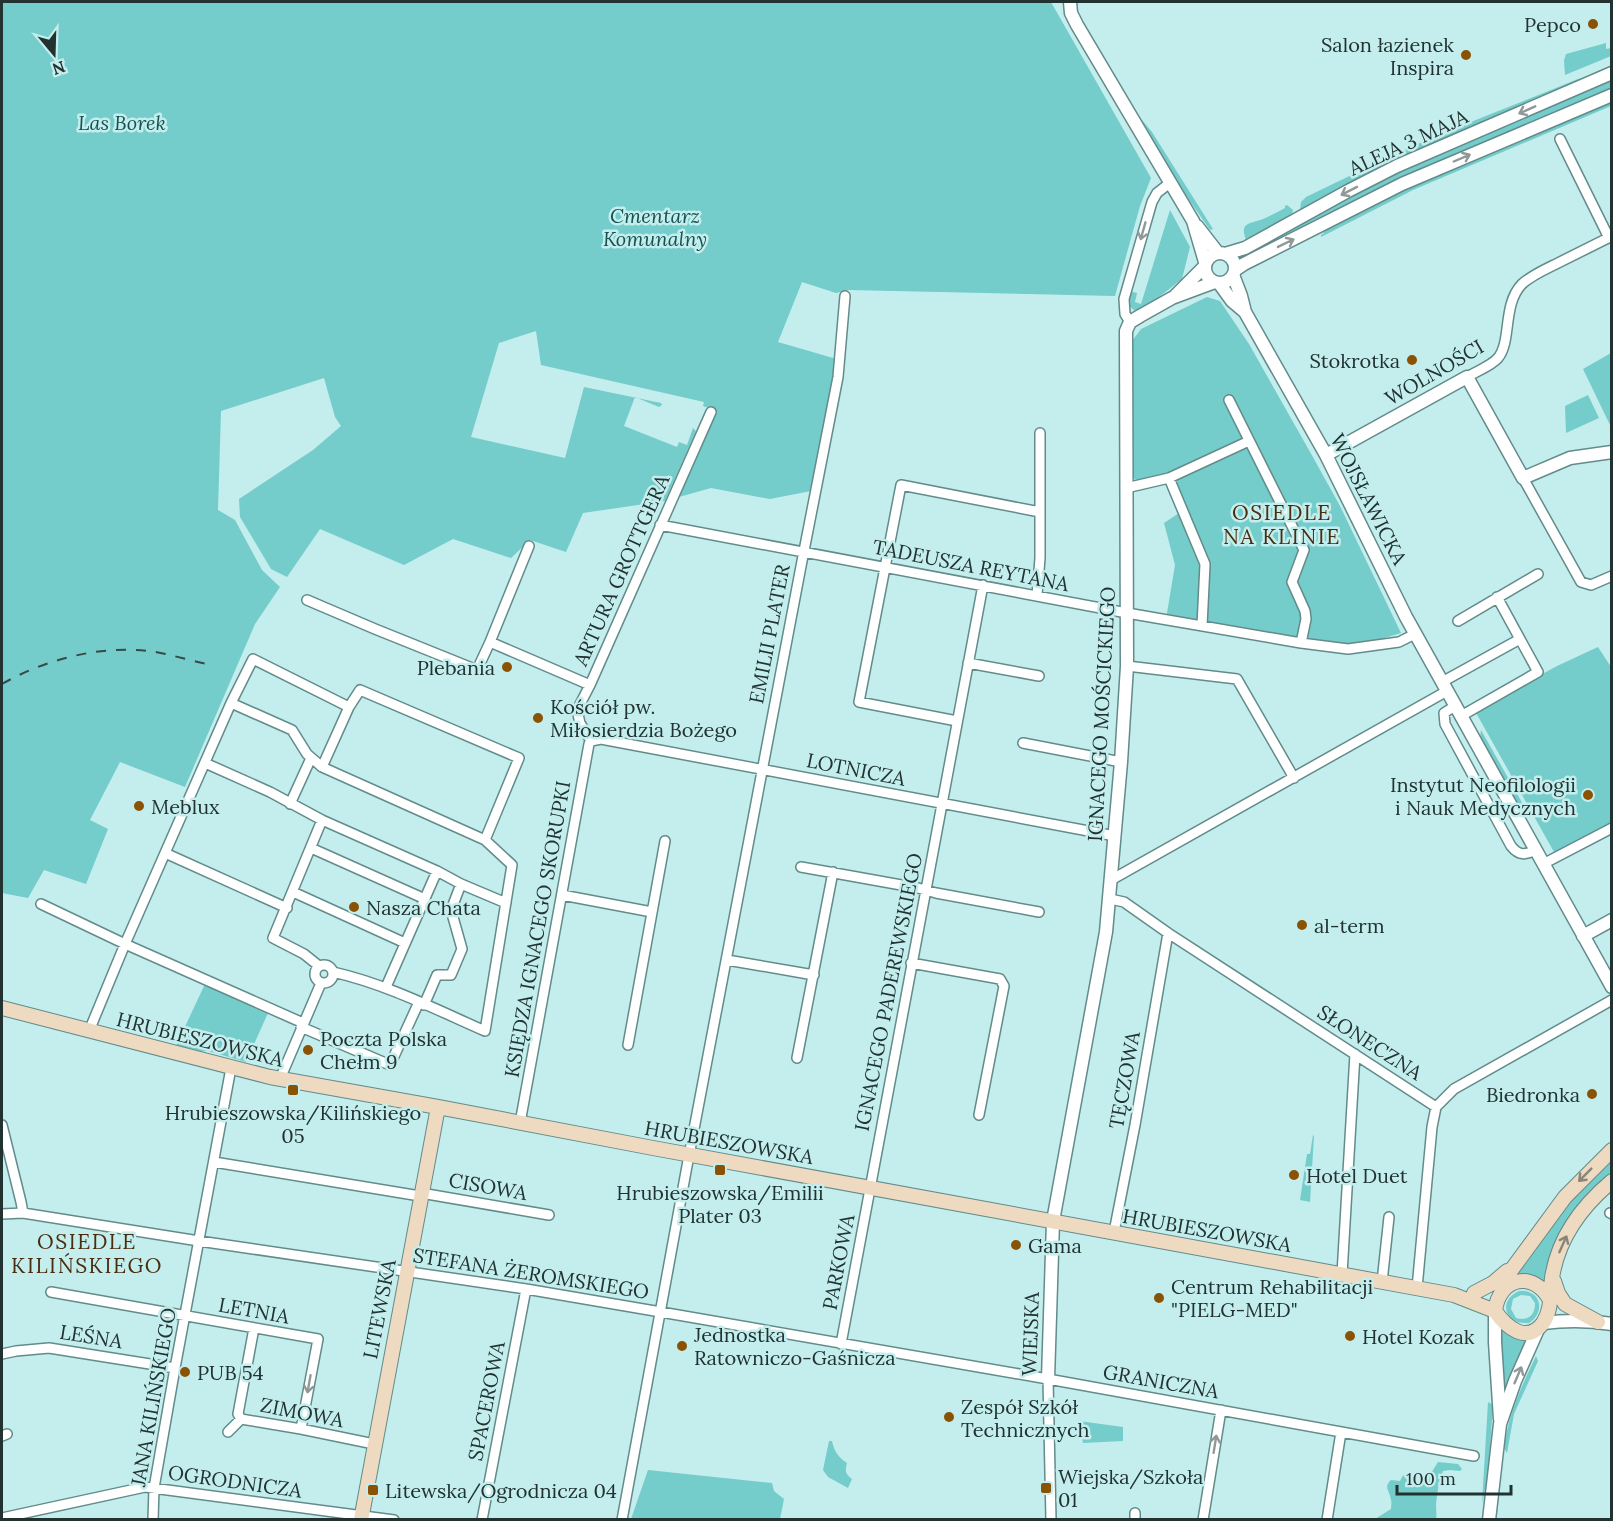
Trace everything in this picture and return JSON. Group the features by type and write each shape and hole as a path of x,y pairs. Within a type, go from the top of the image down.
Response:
{"main road":[{"name":"HRUBIESZOWSKA","path":"2,1009 280,1079 1457,1296"},
{"name":"LITEWSKA","path":"361,1517 438,1107"},
{"path":"1495,1311 1505,1280 1515,1266 1565,1197 1611,1150"},
{"path":"1457,1296 1495,1311 1515,1331 1526,1333 1541,1325 1548,1314 1552,1276 1561,1245 1576,1218 1611,1181"},
{"path":"1474,1293 1493,1283 1515,1266"},
{"path":"1552,1276 1565,1304 1605,1323"},
{"path":"1457,1296 1501,1291 1513,1283 1526,1281 1541,1288 1550,1302"}],"street":[{"path":"1068,2 1077,25 1193,221 1222,253 1233,260 1234,272 1230,279 1172,298 1130,322"},
{"name":"ALEJA 3 MAJA","path":"1222,253 1245,248 1397,166 1611,73"},
{"name":"ALEJA 3 MAJA","path":"1234,272 1244,264 1402,184 1611,95"},
{"path":"1560,139 1610,237"},
{"name":"IGNACEGO MOŚCICKIEGO","path":"1053,1221 1106,932 1121,762 1127,666 1125,338 1130,322 1125,314 1125,296 1156,192 1171,182"},
{"path":"1193,221 1207,276 1217,283"},
{"name":"WOLNOŚCI","path":"1326,455 1494,362 1504,348 1509,311 1522,284 1610,237"},
{"path":"1172,298 1205,265 1208,258 1222,253"},
{"name":"WOJSŁAWICKA","path":"1234,272 1245,312 1326,455 1415,634 1583,936 1610,980"},
{"name":"WOJSŁAWICKA","path":"1217,283 1245,312"},
{"name":"EMILII PLATER","path":"622,1520 689,1155 838,377 845,296"},
{"path":"1467,377 1581,582 1591,585 1611,576"},
{"path":"1229,400 1304,550 1292,582 1305,611 1306,619 1301,643"},
{"name":"ARTURA GROTTGERA","path":"591,741 580,723 577,710 711,412"},
{"path":"1037,595 1040,433"},
{"path":"1126,488 1169,478 1249,441"},
{"path":"1523,478 1570,458 1611,452"},
{"path":"1169,478 1205,564 1202,626"},
{"path":"957,721 859,702 901,485 1040,512"},
{"name":"TADEUSZA REYTANA","path":"660,525 1127,613 1301,643 1348,649 1399,642 1415,634"},
{"path":"307,600 477,670 529,546"},
{"path":"1458,621 1538,574"},
{"name":"IGNACEGO PADEREWSKIEGO","path":"870,1187 983,585"},
{"path":"1497,597 1538,672 1458,711 1444,713 1444,724 1511,846 1524,855 1536,850"},
{"path":"1111,880 1294,778 1520,639"},
{"path":"490,642 590,685"},
{"path":"89,1030 231,703 253,659 349,707"},
{"path":"968,663 1039,676"},
{"path":"1127,666 1237,679 1294,778"},
{"path":"322,767 349,707 360,690 519,758 485,840"},
{"path":"231,703 292,730 307,754 322,767 485,840 512,865 485,1031 386,987 333,972 327,965 319,966 304,954 273,938 322,820"},
{"name":"LOTNICZA","path":"591,741 601,739 1115,836"},
{"name":"KSIĘDZA IGNACEGO SKORUPKI","path":"520,1123 591,741"},
{"path":"1023,743 1121,762"},
{"path":"290,804 311,758"},
{"path":"205,763 270,792 322,820 506,903"},
{"path":"1543,864 1611,828"},
{"path":"628,1045 665,841"},
{"path":"311,848 425,899"},
{"path":"165,854 287,908"},
{"path":"801,867 1039,912"},
{"path":"386,987 437,871"},
{"path":"798,1058 833,872"},
{"path":"40,904 390,1065 437,975 451,975 462,949 451,910 461,884"},
{"path":"293,892 405,943"},
{"path":"562,895 652,912"},
{"name":"SŁONECZNA","path":"1110,899 1124,902 1436,1107"},
{"path":"1583,936 1611,920"},
{"name":"TĘCZOWA","path":"1114,1232 1168,933"},
{"path":"727,960 814,975"},
{"path":"911,963 1000,979 1004,986 979,1115"},
{"path":"319,966 315,975 321,983 331,981 333,972"},
{"path":"280,1079 321,983"},
{"path":"1418,1288 1432,1127 1436,1107 1454,1089 1611,999"},
{"path":"1342,1274 1355,1054"},
{"name":"JANA KILIŃSKIEGO","path":"153,1520 154,1488 174,1368 200,1241 231,1068"},
{"path":"2,1125 23,1213"},
{"name":"CISOWA","path":"214,1162 549,1215"},
{"name":"PARKOWA","path":"841,1344 870,1187"},
{"name":"STEFANA ŻEROMSKIEGO","path":"2,1214 23,1213 526,1289 841,1344"},
{"path":"1382,1282 1389,1217"},
{"name":"WIEJSKA","path":"1051,1520 1048,1379 1053,1221"},
{"name":"SPACEROWA","path":"482,1520 526,1289"},
{"name":"LETNIA","path":"51,1292 318,1339 301,1429"},
{"path":"1457,1296 1479,1310 1494,1327"},
{"path":"1550,1302 1568,1312 1605,1323"},
{"path":"1489,1520 1500,1424 1495,1311"},
{"path":"1500,1424 1515,1381 1541,1325 1565,1320 1605,1323"},
{"path":"241,1419 238,1414 255,1328"},
{"name":"GRANICZNA","path":"841,1344 1474,1456"},
{"name":"LEŚNA","path":"2,1354 49,1348 174,1368"},
{"path":"1203,1520 1221,1410"},
{"name":"ZIMOWA","path":"228,1432 241,1419 374,1444"},
{"path":"1327,1520 1341,1432"},
{"name":"OGRODNICZA","path":"2,1518 146,1487 394,1520"}],"green space":[{"path":"2,2 1051,2 1151,178 1140,206 1115,296 849,290 836,293 802,282 778,342 841,359 816,490 770,499 711,488 679,497 717,411 703,406 704,402 541,365 536,331 499,343 471,437 565,458 584,387 635,398 624,426 677,447 679,442 687,445 693,428 696,431 665,501 583,513 566,552 530,540 511,558 453,539 404,565 320,529 287,577 271,569 240,517 239,499 313,450 341,426 335,417 324,378 221,411 218,510 235,520 262,570 280,587 255,624 185,787 120,762 90,820 108,829 86,884 44,870 28,898 2,893"},
{"path":"1606,43 1606,49 1611,48 1611,56 1565,75 1566,54"},
{"path":"1611,76 1611,90 1253,253 1251,250 1411,164"},
{"path":"1585,78 1432,145 1300,210 1301,202 1306,197 1398,153"},
{"path":"1123,97 1152,132 1213,229 1210,230 1167,168 1166,162 1141,119"},
{"path":"1611,99 1611,106 1413,190 1321,237 1324,233 1319,233 1378,200"},
{"path":"1287,205 1293,210 1292,215 1247,242 1244,231 1247,225 1274,214"},
{"path":"1170,210 1190,247 1182,279 1145,308 1134,310 1129,306 1129,291 1137,293 1135,302 1141,304"},
{"path":"1207,297 1220,301 1249,344 1340,506 1401,633 1348,649 1166,619 1175,565 1164,523 1182,511 1169,479 1136,480 1131,476 1129,345 1141,329"},
{"path":"1611,353 1611,427 1583,369"},
{"path":"1588,395 1599,418 1566,433 1565,406"},
{"path":"638,398 661,403 662,405 659,407"},
{"path":"1598,647 1611,667 1611,823 1554,852 1475,711 1557,666"},
{"path":"1481,730 1524,806 1519,809 1480,738"},
{"path":"205,984 268,1013 246,1062 208,1051 191,1052 175,1048"},
{"path":"1313,1135 1310,1202 1300,1200 1307,1154 1310,1154"},
{"path":"1611,1156 1611,1175 1591,1192 1545,1287 1512,1279 1563,1206"},
{"path":"1519,1291 1526,1291 1536,1297 1539,1302 1538,1313 1529,1323 1521,1323 1509,1316 1506,1306 1512,1295","holes":["1521,1295 1530,1296 1535,1303 1532,1314 1524,1319 1516,1318 1511,1309 1513,1299"]},
{"path":"1499,1325 1510,1334 1531,1337 1502,1398"},
{"path":"1536,1356 1538,1361 1514,1414 1507,1453 1504,1448 1512,1413"},
{"path":"1488,1402 1493,1405 1488,1476 1482,1503"},
{"path":"1079,1421 1123,1427 1123,1441 1083,1443"},
{"path":"829,1441 832,1441 837,1453 847,1463 846,1472 852,1479 848,1488 828,1477 823,1470"},
{"path":"1438,1462 1458,1464 1462,1469 1443,1471 1437,1496 1436,1519 1375,1519 1391,1509 1387,1487 1391,1480 1400,1481 1403,1475 1416,1481 1429,1480"},
{"path":"648,1470 772,1483 774,1491 784,1499 780,1519 631,1519"}],"railway":[{"path":"2,684 54,661 111,650 149,651 212,665"}],"place":[{"name":"Pepco","path":"1593,24"},
{"name":"Salon łazienek Inspira","path":"1466,55"},
{"name":"Stokrotka","path":"1412,360"},
{"name":"Plebania","path":"507,667"},
{"name":"Kościół pw. Miłosierdzia Bożego","path":"538,718"},
{"name":"Instytut Neofilologii i Nauk Medycznych","path":"1588,795"},
{"name":"Meblux","path":"139,806"},
{"name":"Nasza Chata","path":"354,907"},
{"name":"al-term","path":"1302,925"},
{"name":"Poczta Polska Chełm 9","path":"308,1050"},
{"name":"Hrubieszowska/Kilińskiego 05","path":"293,1090"},
{"name":"Biedronka","path":"1592,1094"},
{"name":"Hrubieszowska/Emilii Plater 03","path":"720,1170"},
{"name":"Hotel Duet","path":"1294,1175"},
{"name":"Gama","path":"1016,1245"},
{"name":"Centrum Rehabilitacji \"PIELG-MED\"","path":"1159,1298"},
{"name":"Hotel Kozak","path":"1350,1336"},
{"name":"Jednostka Ratowniczo-Gaśnicza","path":"682,1346"},
{"name":"PUB 54","path":"185,1372"},
{"name":"Zespół Szkół Technicznych","path":"949,1417"},
{"name":"Wiejska/Szkoła 01","path":"1046,1488"},
{"name":"Litewska/Ogrodnicza 04","path":"373,1490"}],"district":[{"name":"OSIEDLE NA KLINIE","path":"1282,524"},
{"name":"OSIEDLE KILIŃSKIEGO","path":"87,1253"}],"park label":[{"name":"Las Borek","path":"122,122"},
{"name":"Cmentarz Komunalny","path":"655,226"}]}
